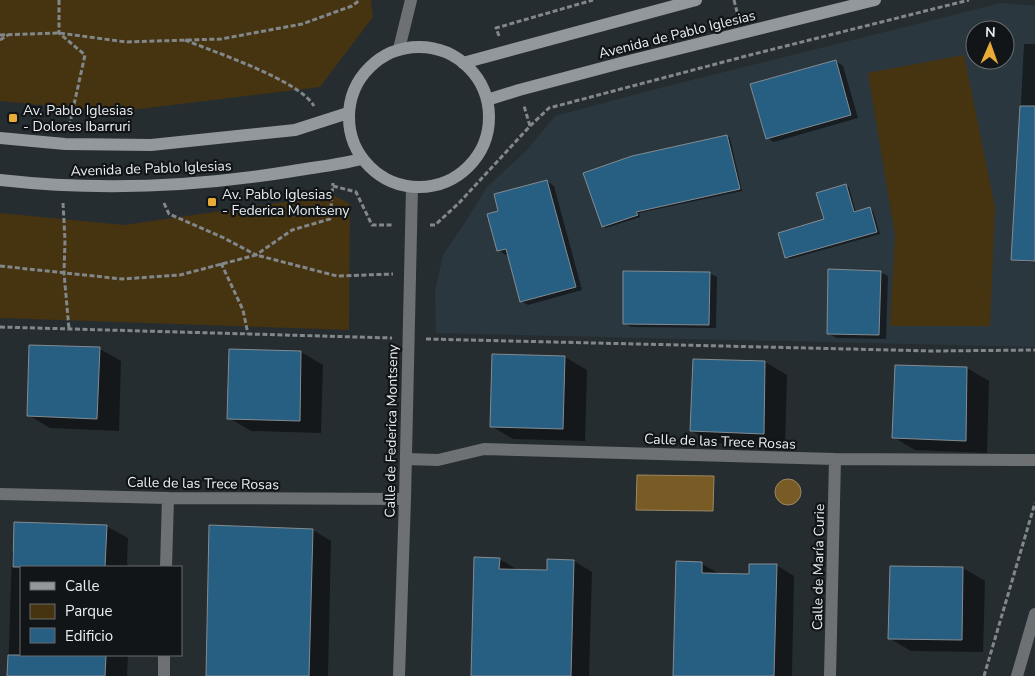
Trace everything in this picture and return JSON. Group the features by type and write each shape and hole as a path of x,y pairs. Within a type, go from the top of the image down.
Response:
{"main road":[{"name":"Avenida de Pablo Iglesias","path":"463,63 696,0"},
{"name":"Avenida de Pablo Iglesias","path":"487,100 519,90 875,0"},
{"path":"424,47 448,53 463,63 482,86 487,100 490,120 485,143 474,161 456,178 422,188 398,185 379,176 361,159 348,127 349,106 361,77 377,60 399,49 424,47"},
{"name":"Avenida de Pablo Iglesias","path":"0,138 65,144 151,144 295,130 348,113"},
{"name":"Avenida de Pablo Iglesias","path":"0,180 61,186 156,186 209,183 247,179 361,159"}],"street":[{"path":"399,49 411,0"},
{"name":"Calle de Federica Montseny","path":"399,676 412,187"},
{"name":"Calle de las Trece Rosas","path":"406,459 438,460 484,449 835,459 1035,460"},
{"name":"Calle de María Curie","path":"830,676 835,459"},
{"name":"Calle de las Trece Rosas","path":"0,494 168,498 405,499"},
{"path":"166,566 168,498"},
{"path":"1017,676 1035,614"},
{"path":"164,656 164,676"}],"path":[{"path":"0,34 59,33 126,42 221,39 302,24 352,6 360,0"},
{"path":"505,52 496,28 592,0"},
{"path":"333,186 356,192 372,225 435,225 459,203 549,108 969,0"},
{"path":"0,40 10,34"},
{"path":"519,90 530,126"},
{"path":"0,266 122,279 180,275 256,255 337,276 409,273"},
{"path":"221,263 243,310 248,334"},
{"path":"0,327 933,351 1035,350"},
{"path":"984,676 1035,503"}],"shaded area":[{"path":"1001,3 1035,6 1035,347 436,333 435,292 443,255 487,187 526,151 555,116"},
{"path":"637,475 714,476 713,511 636,510"},
{"path":"788,479 797,483 801,492 797,501 788,505 779,501 775,492 779,483"}],"green space":[{"path":"0,0 371,0 373,17 320,87 115,112 0,101"},
{"path":"964,55 965,70 967,70 995,208 990,326 890,326 895,235 868,73"},
{"path":"333,195 350,204 349,330 0,318 0,213 124,225"}],"building":[{"path":"836,60 851,115 766,139 750,84"},
{"path":"1020,106 1035,106 1035,261 1011,260"},
{"path":"727,135 740,189 636,212 638,215 602,227 583,173 632,156"},
{"path":"547,180 576,287 520,302 506,249 497,251 487,214 498,211 494,194"},
{"path":"846,184 854,212 870,207 877,232 785,258 778,233 824,219 816,193"},
{"path":"828,269 881,271 879,335 827,334"},
{"path":"623,271 710,272 709,325 623,324"},
{"path":"29,345 100,347 97,419 27,416"},
{"path":"229,349 301,351 300,421 227,419"},
{"path":"492,354 565,356 563,429 490,427"},
{"path":"693,359 765,361 764,434 690,431"},
{"path":"895,365 967,367 966,441 892,438"},
{"path":"14,522 107,525 105,566 13,567"},
{"path":"209,525 313,529 309,676 206,676"},
{"path":"474,557 500,558 499,569 547,570 547,559 574,560 571,676 471,676"},
{"path":"676,561 702,562 702,573 749,574 749,564 777,564 774,676 673,676"},
{"path":"890,566 963,567 962,640 888,639"},
{"path":"8,655 106,656 105,676 7,676"}],"place":[{"name":"Av. Pablo Iglesias - Dolores Ibarruri","path":"13,118"},
{"name":"Av. Pablo Iglesias - Federica Montseny","path":"212,202"}]}
